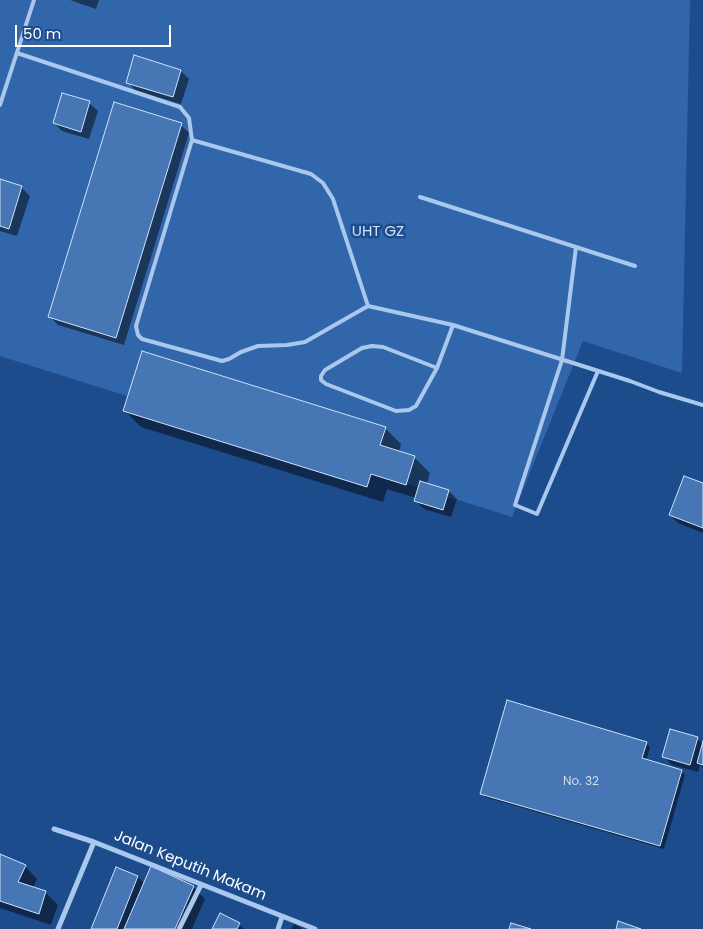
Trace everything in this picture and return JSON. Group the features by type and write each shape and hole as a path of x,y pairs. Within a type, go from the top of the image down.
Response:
{"street":[{"name":"Jalan Keputih Makam","path":"54,829 94,842 315,929"},
{"path":"58,929 94,842"},
{"path":"179,929 201,885"},
{"path":"278,929 282,916"}],"lane":[{"path":"0,105 34,0"},
{"path":"17,52 180,107 189,118 192,140 136,326 139,337 142,339 222,361 258,346 305,342 368,306 453,325 703,405"},
{"path":"192,140 311,174 323,182 333,199 368,306"},
{"path":"420,197 635,266"},
{"path":"576,247 562,360 515,505 537,514 598,371"},
{"path":"437,368 383,347 372,346 362,348 332,365 320,376 321,380 326,384 396,411 406,411 416,406 437,368 453,325"}],"green space":[{"name":"UHT GZ","path":"0,0 690,0 682,373 583,341 512,517 0,356"}],"building":[{"path":"134,55 181,70 173,97 126,83"},
{"path":"62,93 90,101 81,132 53,123"},
{"path":"114,102 182,123 116,338 48,317"},
{"path":"0,179 22,186 9,229 0,226"},
{"path":"142,351 386,427 380,445 415,456 406,485 371,474 367,487 123,411"},
{"path":"684,476 703,483 703,528 669,515"},
{"path":"420,481 449,490 443,510 414,501"},
{"path":"507,700 647,742 642,758 682,770 660,846 480,794"},
{"path":"670,729 698,737 690,765 662,757"},
{"path":"703,741 703,765 697,763"},
{"path":"0,854 26,865 18,882 46,891 39,914 0,901"},
{"path":"151,866 194,886 175,929 124,929"},
{"path":"116,867 138,876 117,929 91,929"},
{"path":"220,913 240,923 237,929 212,929"},
{"path":"618,921 641,929 616,929"},
{"path":"511,923 531,929 509,929"}]}
